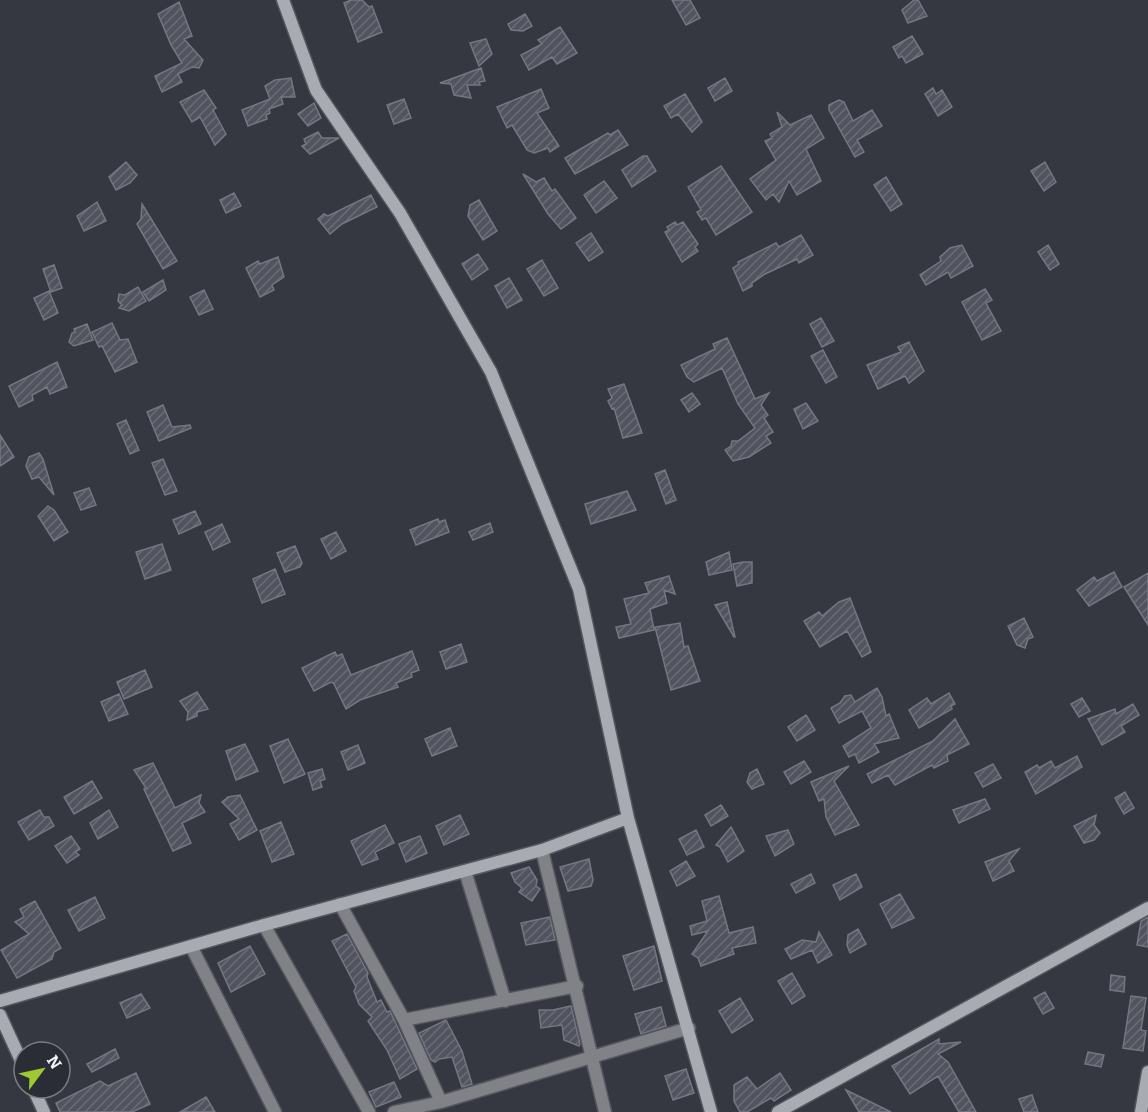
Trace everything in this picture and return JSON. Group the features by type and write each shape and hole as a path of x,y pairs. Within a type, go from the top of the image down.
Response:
{"street":[{"path":"282,0 316,90 400,213 492,372 579,589 628,818 711,1112"},
{"path":"0,1001 264,925 542,850 628,818"},
{"path":"542,850 577,986 591,1059 606,1112"},
{"path":"465,871 505,1001"},
{"path":"340,904 404,1020 441,1102"},
{"path":"778,1112 1148,908"},
{"path":"264,925 369,1112"},
{"path":"191,946 275,1112"},
{"path":"404,1020 577,986"},
{"path":"0,1015 12,1041"},
{"path":"394,1112 441,1102 689,1028"},
{"path":"1142,1112 1148,1072"}],"building":[{"path":"351,0 362,0 369,7 372,6 382,32 358,42 344,3"},
{"path":"672,0 690,0 700,18 686,25"},
{"path":"914,0 918,0 927,16 908,23 902,10"},
{"path":"179,2 192,36 184,39 203,60 199,68 192,67 178,74 182,82 162,92 155,76 182,63 171,45 158,14"},
{"path":"525,14 532,26 523,31 511,30 508,24"},
{"path":"560,27 577,53 557,64 552,57 529,70 521,55 542,44 538,40"},
{"path":"912,36 923,54 906,63 902,56 899,58 893,47"},
{"path":"486,39 492,54 479,66 470,43"},
{"path":"481,68 485,81 479,82 480,85 467,85 471,98 454,95 451,84 440,83"},
{"path":"291,78 295,97 281,97 283,104 269,109 267,119 248,126 242,110 270,99 265,86 275,80"},
{"path":"725,78 732,91 715,101 708,88"},
{"path":"933,88 936,94 942,90 952,107 938,116 925,94"},
{"path":"541,89 549,108 537,113 559,146 550,152 548,148 534,153 527,150 512,125 507,128 497,107"},
{"path":"204,90 216,108 213,110 226,134 215,145 200,117 192,122 180,102"},
{"path":"685,94 702,122 692,132 678,114 671,118 664,106"},
{"path":"404,99 411,118 394,124 387,105"},
{"path":"839,100 844,102 853,121 872,110 882,126 857,140 864,152 855,157 829,110 829,105"},
{"path":"314,103 321,118 308,126 298,114"},
{"path":"777,112 790,125 811,115 824,138 806,149 821,181 797,195 789,181 779,202 773,194 766,200 750,179 776,160 765,141 772,138 770,134 782,127"},
{"path":"618,130 628,145 575,174 565,158 608,133 610,135"},
{"path":"318,132 322,138 339,138 310,154 302,146 306,144 304,139"},
{"path":"643,156 647,156 656,171 632,187 622,170"},
{"path":"126,162 137,175 130,183 116,190 109,177"},
{"path":"1045,162 1056,182 1044,191 1031,171"},
{"path":"721,166 752,212 716,235 706,218 702,220 697,212 701,210 688,187"},
{"path":"523,174 536,182 544,178 552,191 555,189 576,218 561,229 548,214"},
{"path":"886,177 902,204 891,211 874,185"},
{"path":"604,181 617,198 596,213 584,195"},
{"path":"234,193 241,206 226,213 220,200"},
{"path":"371,195 377,207 342,224 330,234 318,219 324,214 328,216"},
{"path":"479,200 497,231 483,240 468,216 470,205"},
{"path":"97,202 106,221 84,231 77,216"},
{"path":"142,204 177,261 163,269 137,224 141,219"},
{"path":"675,222 677,225 683,222 698,244 695,247 698,251 682,262 665,232 669,230 667,227"},
{"path":"591,233 603,252 589,261 576,243"},
{"path":"801,235 813,255 799,263 797,259 765,274 743,291 733,268 739,264 738,262 776,243 779,247"},
{"path":"962,245 973,266 951,278 948,272 926,285 920,275 941,261 940,257 950,248"},
{"path":"1048,245 1059,264 1050,270 1038,252"},
{"path":"478,254 488,269 472,280 462,264"},
{"path":"278,257 284,277 272,285 274,290 260,297 246,268 258,261 260,264"},
{"path":"542,260 558,288 544,296 527,269"},
{"path":"54,265 62,288 51,292 43,269"},
{"path":"509,278 522,300 507,308 495,286"},
{"path":"163,280 166,290 149,301 143,292"},
{"path":"138,287 146,301 129,311 119,308 122,305 118,301 119,294 125,295"},
{"path":"985,289 992,300 986,303 1001,331 982,340 962,302"},
{"path":"204,290 213,309 199,315 190,297"},
{"path":"49,291 58,313 44,320 34,298"},
{"path":"821,318 834,341 822,347 810,324"},
{"path":"112,323 120,340 128,339 137,362 115,372 92,332"},
{"path":"87,324 93,340 74,346 69,342 72,333 75,332 74,329"},
{"path":"727,338 755,399 769,393 761,405 768,415 764,418 773,432 766,436 771,443 749,457 733,461 725,450 731,446 732,441 738,441 755,428 738,404 722,368 694,382 687,377 681,365 715,349 713,344"},
{"path":"909,342 924,371 909,383 905,376 878,389 867,365 901,352 898,347"},
{"path":"823,350 837,377 826,383 811,356"},
{"path":"57,362 67,387 50,394 47,387 32,395 33,400 19,407 9,386"},
{"path":"624,384 642,433 623,438 614,408 612,409 608,401 612,398 608,389"},
{"path":"692,393 700,404 689,412 681,400"},
{"path":"806,403 818,421 803,429 794,409"},
{"path":"163,405 172,427 190,425 191,428 159,441 147,412"},
{"path":"126,420 139,450 130,454 117,424"},
{"path":"0,435 14,457 0,466"},
{"path":"39,453 54,495 39,477 32,479 26,466 29,457"},
{"path":"163,459 177,491 165,495 152,463"},
{"path":"665,470 676,500 666,504 655,474"},
{"path":"89,488 96,505 81,510 74,493"},
{"path":"627,491 636,510 591,524 585,504"},
{"path":"48,506 54,510 68,532 54,541 38,516"},
{"path":"195,511 201,524 179,534 173,520"},
{"path":"438,519 439,522 445,520 449,532 416,545 410,530"},
{"path":"490,523 493,532 473,540 469,532"},
{"path":"222,524 230,542 213,550 205,532"},
{"path":"336,532 346,551 331,559 321,539"},
{"path":"162,544 171,570 145,579 136,552"},
{"path":"295,546 302,563 300,567 285,572 277,553"},
{"path":"729,552 732,570 709,575 706,562"},
{"path":"752,562 752,583 737,586 733,564"},
{"path":"275,569 285,594 262,603 253,579"},
{"path":"1114,572 1122,587 1089,606 1077,590 1094,577 1097,581"},
{"path":"1148,573 1148,625 1124,587"},
{"path":"669,576 675,594 664,590 667,603 650,609 654,630 619,638 616,627 631,624 624,599 649,593 645,583"},
{"path":"850,598 871,652 862,657 847,631 820,647 804,621 819,612 822,616 839,602"},
{"path":"727,602 735,637 715,605"},
{"path":"1024,618 1033,637 1028,639 1025,648 1017,645 1008,626"},
{"path":"680,623 684,647 688,646 700,681 671,690 655,627"},
{"path":"461,644 467,662 446,669 440,652"},
{"path":"412,651 419,670 411,673 412,677 396,683 398,687 360,700 346,709 334,684 331,682 314,691 302,668 335,652 337,656 342,654 351,675"},
{"path":"145,670 152,687 124,699 117,682"},
{"path":"877,688 882,697 886,716 889,714 899,738 874,744 879,752 859,763 855,754 849,757 843,746 871,728 862,711 839,723 831,708 840,703 845,696 851,695 855,702"},
{"path":"197,692 208,709 197,712 197,716 187,720 188,712 180,701"},
{"path":"949,693 955,704 951,706 952,709 919,728 909,710 927,698 931,704"},
{"path":"119,694 128,714 109,721 101,702"},
{"path":"1082,698 1090,711 1079,717 1071,704"},
{"path":"1133,704 1139,715 1121,726 1125,732 1102,745 1088,719 1115,709 1116,714"},
{"path":"806,715 815,730 797,741 788,727"},
{"path":"955,719 969,744 947,755 948,761 934,768 932,765 895,785 888,775 872,783 867,774 933,741"},
{"path":"450,728 457,746 432,756 425,739"},
{"path":"288,739 305,774 284,783 270,746"},
{"path":"245,744 258,771 236,780 226,751"},
{"path":"358,745 365,763 348,770 341,752"},
{"path":"1077,756 1082,767 1036,794 1025,772 1051,761 1055,768"},
{"path":"804,761 811,772 791,784 784,772"},
{"path":"153,763 175,808 201,795 199,803 205,812 182,823 191,843 173,851 144,789 146,788 134,770"},
{"path":"993,764 1001,778 983,787 975,773"},
{"path":"849,766 834,781 859,825 835,835 826,817 824,799 819,801 811,782"},
{"path":"322,769 325,779 320,781 322,787 313,790 308,773"},
{"path":"757,769 764,784 752,789 747,782 750,773"},
{"path":"92,781 102,798 74,814 64,797"},
{"path":"1125,792 1134,808 1124,814 1115,798"},
{"path":"240,795 257,830 239,840 230,824 239,819 222,802 228,797"},
{"path":"985,799 990,809 959,823 953,810"},
{"path":"721,805 728,816 711,826 705,815"},
{"path":"40,810 44,817 49,817 54,826 29,840 18,822"},
{"path":"109,810 118,827 98,839 90,823"},
{"path":"460,815 469,834 444,845 436,826"},
{"path":"1096,815 1094,825 1100,833 1094,840 1084,843 1074,826"},
{"path":"281,822 294,854 272,862 260,831"},
{"path":"385,825 394,843 375,852 378,859 362,865 351,841"},
{"path":"731,827 744,851 728,862 720,847 716,845"},
{"path":"696,830 704,847 687,855 679,839"},
{"path":"788,830 794,844 775,856 766,836"},
{"path":"71,836 80,849 75,852 79,855 67,863 55,846"},
{"path":"420,836 427,853 406,862 399,844"},
{"path":"1019,849 1009,861 1014,871 993,881 985,862"},
{"path":"589,859 593,880 591,886 568,891 560,867"},
{"path":"686,861 695,876 677,886 670,871"},
{"path":"529,867 537,880 536,886 540,889 532,901 519,892 522,888 515,882 511,873"},
{"path":"811,874 815,883 796,893 791,884"},
{"path":"856,874 862,887 840,900 833,885"},
{"path":"900,894 914,918 892,928 880,904"},
{"path":"719,896 729,933 753,927 756,943 732,948 734,954 701,966 698,958 692,954 708,931 692,935 690,926 707,921 702,901"},
{"path":"95,897 105,918 79,931 68,910"},
{"path":"35,901 61,948 54,952 52,959 17,978 1,950 29,934 15,922 24,917 20,909"},
{"path":"550,917 555,940 526,945 521,923"},
{"path":"1148,917 1148,947 1137,945 1141,921"},
{"path":"858,929 866,944 850,953 847,945 848,935"},
{"path":"819,932 832,955 818,963 812,950 791,959 785,949 802,940 816,942"},
{"path":"347,934 368,973 367,977 377,1002 381,1000 387,1012 390,1011 417,1069 400,1079 387,1050 368,1021 372,1017 359,1004 354,991 356,987 332,941"},
{"path":"250,946 265,974 231,992 218,963"},
{"path":"654,946 662,981 634,990 623,956"},
{"path":"792,973 805,996 792,1004 778,981"},
{"path":"1111,975 1125,977 1124,992 1110,990"},
{"path":"1045,992 1054,1008 1043,1014 1034,998"},
{"path":"141,994 150,1008 127,1018 120,1003"},
{"path":"1131,996 1146,998 1141,1030 1146,1031 1143,1051 1123,1048"},
{"path":"740,998 753,1020 732,1033 719,1011"},
{"path":"571,1006 579,1046 564,1040 562,1025 541,1028 539,1010"},
{"path":"661,1007 666,1026 641,1034 635,1014"},
{"path":"446,1020 462,1051 472,1084 462,1087 452,1057 435,1062 431,1060 419,1033"},
{"path":"939,1039 939,1044 961,1042 938,1054 948,1062 976,1112 959,1112 938,1076 910,1094 892,1066"},
{"path":"115,1049 119,1058 92,1072 87,1064"},
{"path":"1088,1052 1104,1055 1101,1067 1085,1064"},
{"path":"686,1069 694,1093 673,1100 665,1076"},
{"path":"136,1073 150,1104 132,1112 60,1112 56,1103 62,1100 72,1100 72,1095 100,1081 108,1086"},
{"path":"780,1073 791,1090 774,1101 771,1098 747,1112 740,1112 734,1101 734,1085 747,1077 757,1089"},
{"path":"394,1082 401,1097 376,1107 369,1092"},
{"path":"846,1090 891,1112 859,1112"},
{"path":"1032,1095 1038,1112 1024,1112 1019,1099"},
{"path":"206,1097 215,1112 180,1112"}]}
